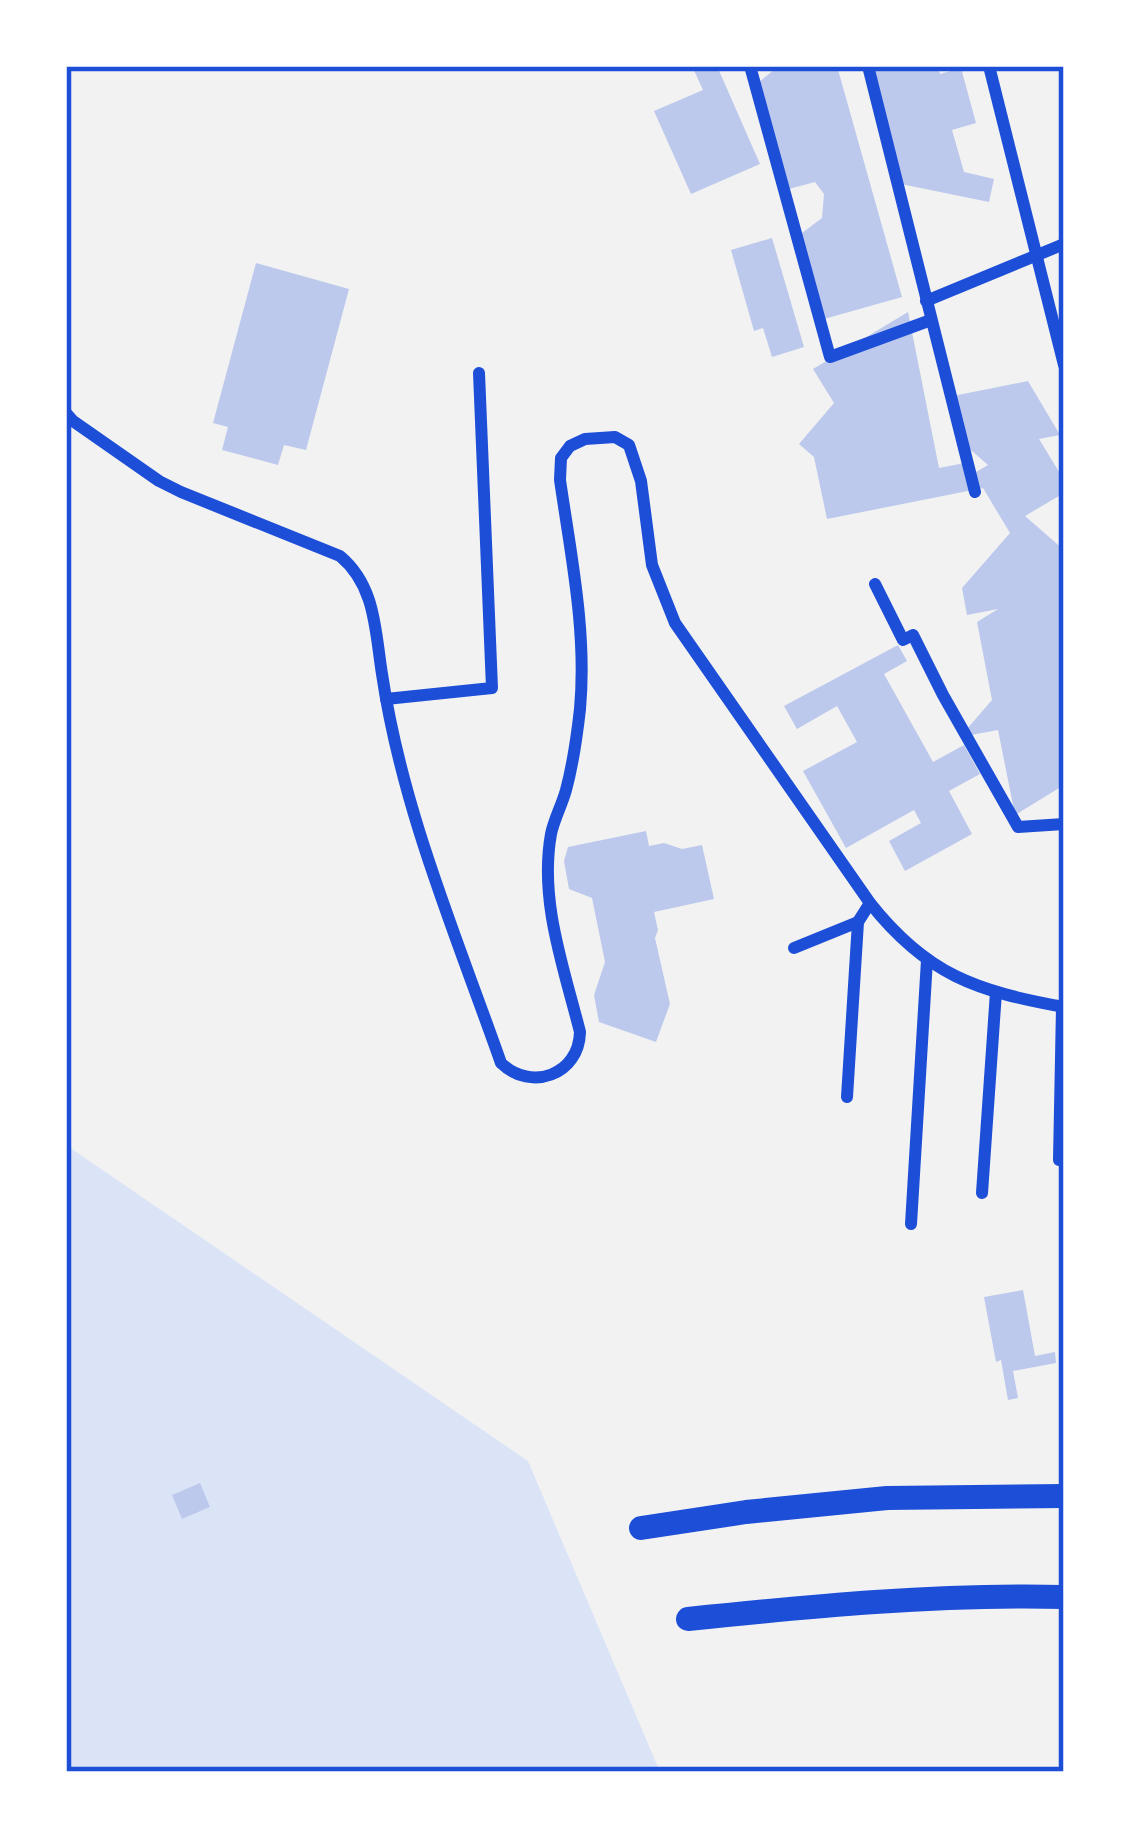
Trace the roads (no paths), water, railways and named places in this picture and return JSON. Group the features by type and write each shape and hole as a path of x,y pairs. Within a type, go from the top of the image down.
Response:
{"highway":[{"path":"641,1528 887,1498 1064,1496"},
{"path":"688,1619 906,1598 1064,1597"}],"street":[{"path":"750,66 830,358 931,320"},
{"path":"868,66 975,492"},
{"path":"989,66 1064,365"},
{"path":"926,301 1064,244"},
{"path":"386,699 492,688 479,373"},
{"path":"66,413 159,481 340,556 352,566 374,615 404,787 501,1063 531,1078 561,1070 573,1060 580,1033 550,909 552,828 565,794 580,706 581,624 560,480 561,458 570,446 585,440 615,437 628,445 641,481 652,565 675,623 870,904 895,934 927,960 971,984 1063,1007 1059,1160"},
{"path":"875,584 903,640 913,635 1018,827 1064,824"},
{"path":"848,1096 858,922 870,904"},
{"path":"794,948 858,922"},
{"path":"910,1224 927,960"},
{"path":"982,1193 996,992"}]}
